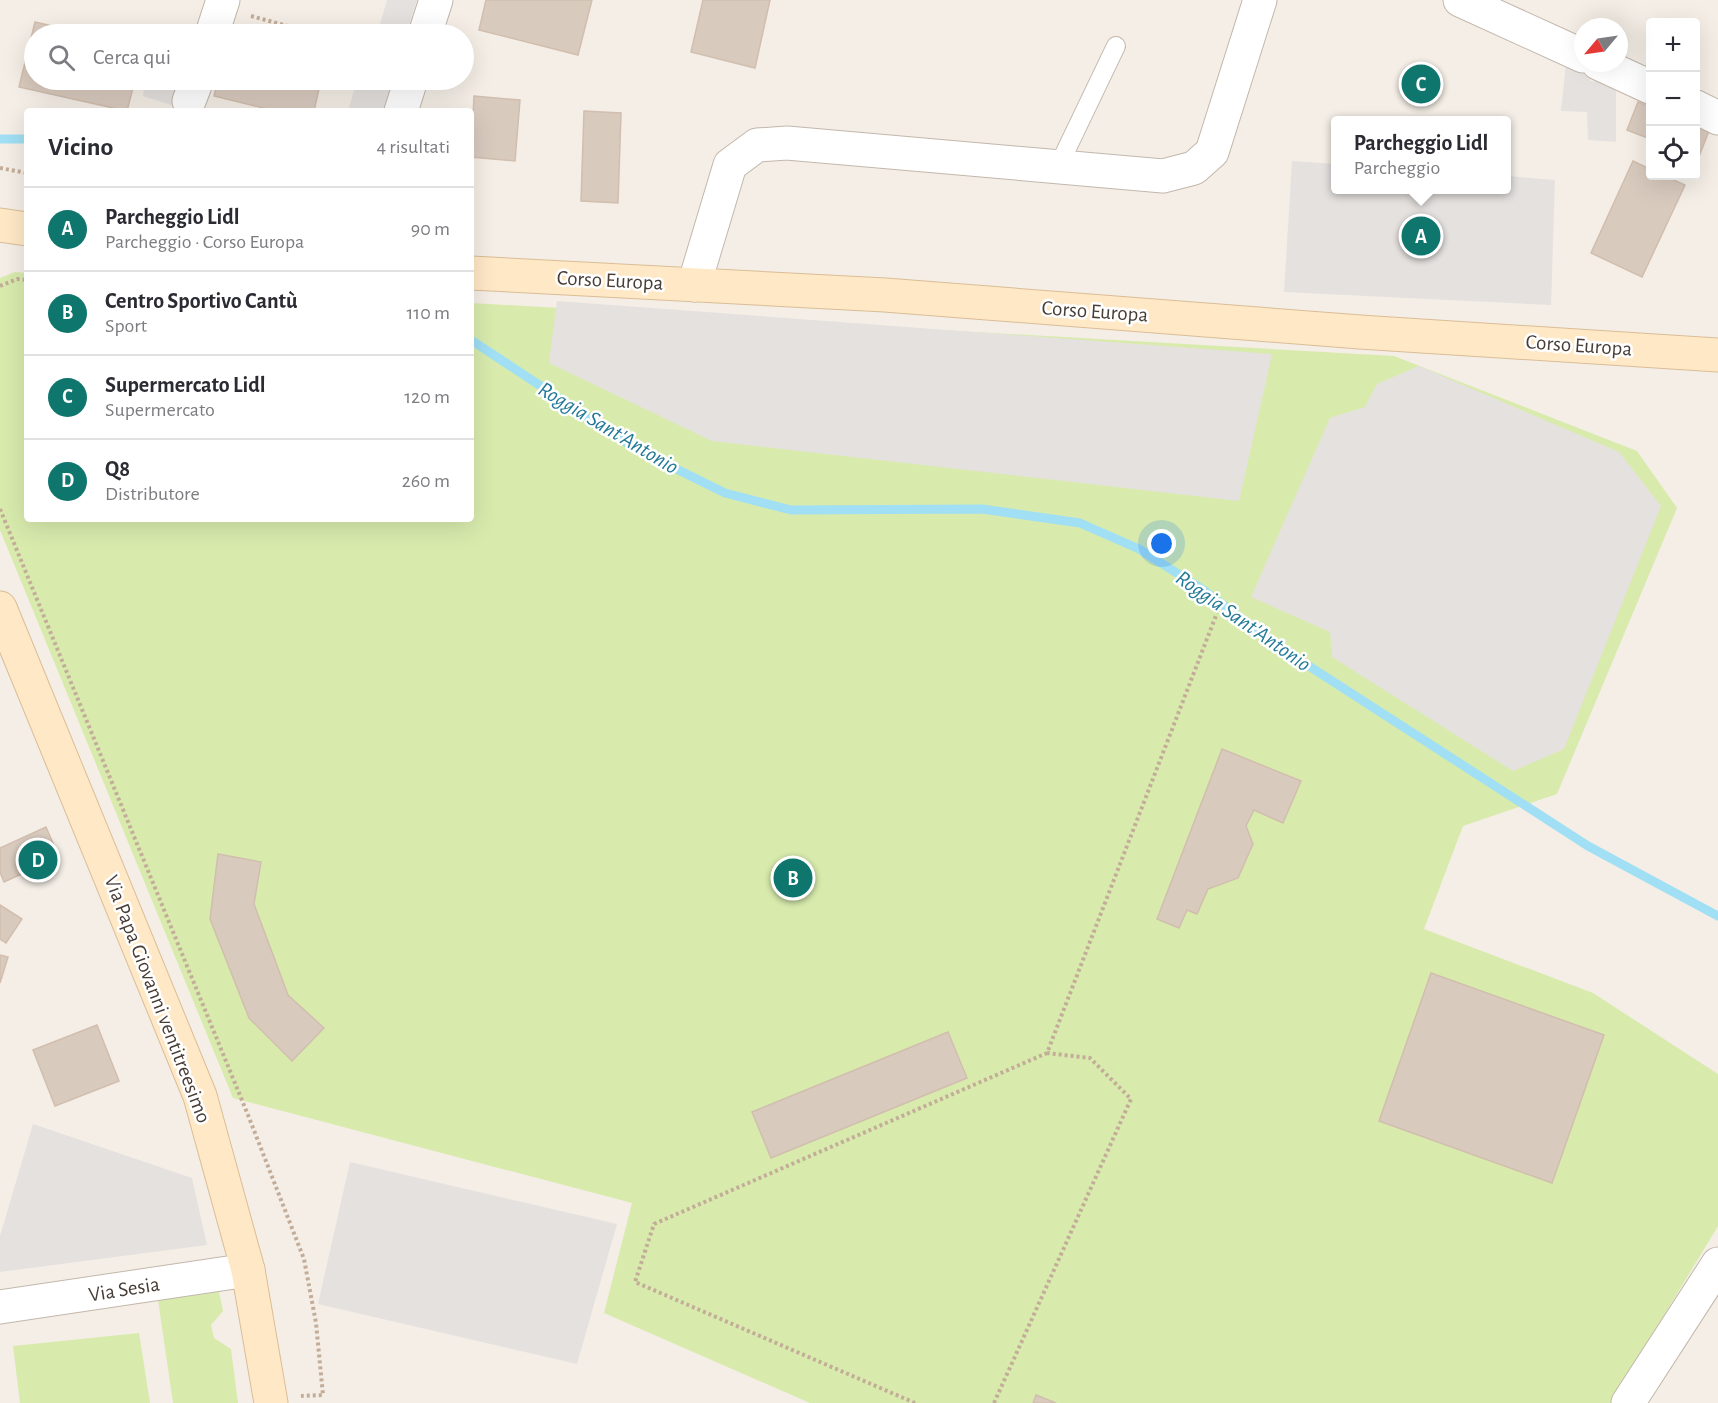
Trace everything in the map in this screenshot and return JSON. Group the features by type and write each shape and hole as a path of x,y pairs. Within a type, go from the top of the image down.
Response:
{"main road":[{"path":"0,225 24,229"},
{"path":"0,245 24,244"},
{"name":"Corso Europa","path":"474,273 885,295 1360,332 1718,355"},
{"name":"Via Papa Giovanni ventitreesimo","path":"0,609 200,1096 248,1270 271,1403"}],"street":[{"path":"428,24 436,0"},
{"path":"694,285 730,165 758,144 787,143 1163,176 1194,168 1212,152 1260,0"},
{"path":"1460,0 1574,52"},
{"path":"1618,72 1646,85"},
{"path":"402,108 408,90"},
{"path":"1700,109 1718,118"},
{"path":"1628,1403 1718,1264"},
{"name":"Via Sesia","path":"0,1307 248,1270"}],"lane":[{"path":"1058,167 1116,46"}],"path":[{"path":"218,14 268,24"},
{"path":"0,168 24,172"},
{"path":"0,286 17,279 24,280"},
{"path":"1047,1053 1217,613"},
{"path":"915,1403 635,1282 654,1224 1047,1053 1090,1058 1131,1099 994,1403"}],"green space":[{"path":"15,272 24,273 24,522 474,522 474,303 1394,356 1637,451 1677,508 1557,794 1463,826 1424,929 1593,993 1718,1074 1718,1226 1611,1403 810,1403 604,1313 632,1203 233,1098 0,530 0,278"},
{"path":"219,1292 223,1311 211,1325 214,1338 231,1349 238,1403 173,1403 158,1300"},
{"path":"139,1333 150,1403 20,1403 13,1346"}],"shaded area":[{"path":"387,0 417,0 409,24 380,24"},
{"path":"1566,63 1574,64 1574,72 1591,72 1590,81 1616,83 1616,142 1588,140 1587,112 1561,111"},
{"path":"144,90 181,90 177,107 143,96"},
{"path":"354,90 390,90 384,108 349,108"},
{"path":"1292,161 1331,164 1331,194 1511,194 1511,176 1555,180 1551,305 1284,292"},
{"path":"557,301 1272,354 1239,501 712,441 549,363"},
{"path":"1419,366 1619,452 1661,506 1564,749 1513,771 1332,657 1330,632 1251,597 1330,418 1365,407 1377,384"},
{"path":"33,1124 192,1178 207,1245 0,1272 0,1236"},
{"path":"350,1162 617,1224 577,1364 318,1304"}],"building":[{"path":"486,0 592,0 578,55 479,30"},
{"path":"703,0 770,0 755,68 691,52"},
{"path":"24,67 24,88 19,87"},
{"path":"32,90 132,90 128,108 114,108"},
{"path":"216,90 319,90 315,108 264,108 214,96"},
{"path":"474,96 520,100 515,161 474,157"},
{"path":"1638,102 1646,105 1646,137 1627,130"},
{"path":"584,111 621,113 618,203 581,201"},
{"path":"1700,127 1709,131 1700,154"},
{"path":"1633,161 1646,167 1646,180 1674,180 1685,185 1642,277 1591,253"},
{"path":"1222,749 1301,781 1283,823 1254,810 1246,826 1253,844 1238,878 1208,889 1197,914 1187,910 1179,928 1157,919"},
{"path":"46,827 59,857 4,882 0,872 0,848"},
{"path":"218,854 261,862 254,904 288,995 324,1028 292,1061 249,1018 210,919"},
{"path":"0,905 22,919 6,943 0,939"},
{"path":"0,955 8,957 0,983"},
{"path":"1431,973 1604,1035 1552,1183 1379,1121"},
{"path":"97,1025 119,1081 55,1106 33,1050"},
{"path":"948,1032 967,1078 771,1158 752,1112"},
{"path":"1036,1395 1056,1403 1033,1403"}],"waterway":[{"name":"Roggia Sant'Antonio","path":"0,139 24,139"},
{"name":"Roggia Sant'Antonio","path":"474,342 636,449 725,493 791,510 982,509 1080,523 1139,549 1202,589 1281,648 1588,846 1718,916"}],"place":[{"name":"Supermercato Lidl","path":"1421,84"},
{"name":"Parcheggio Lidl","path":"1421,236"},
{"name":"Q8","path":"38,860"},
{"name":"Centro Sportivo Cantù","path":"793,878"}]}
